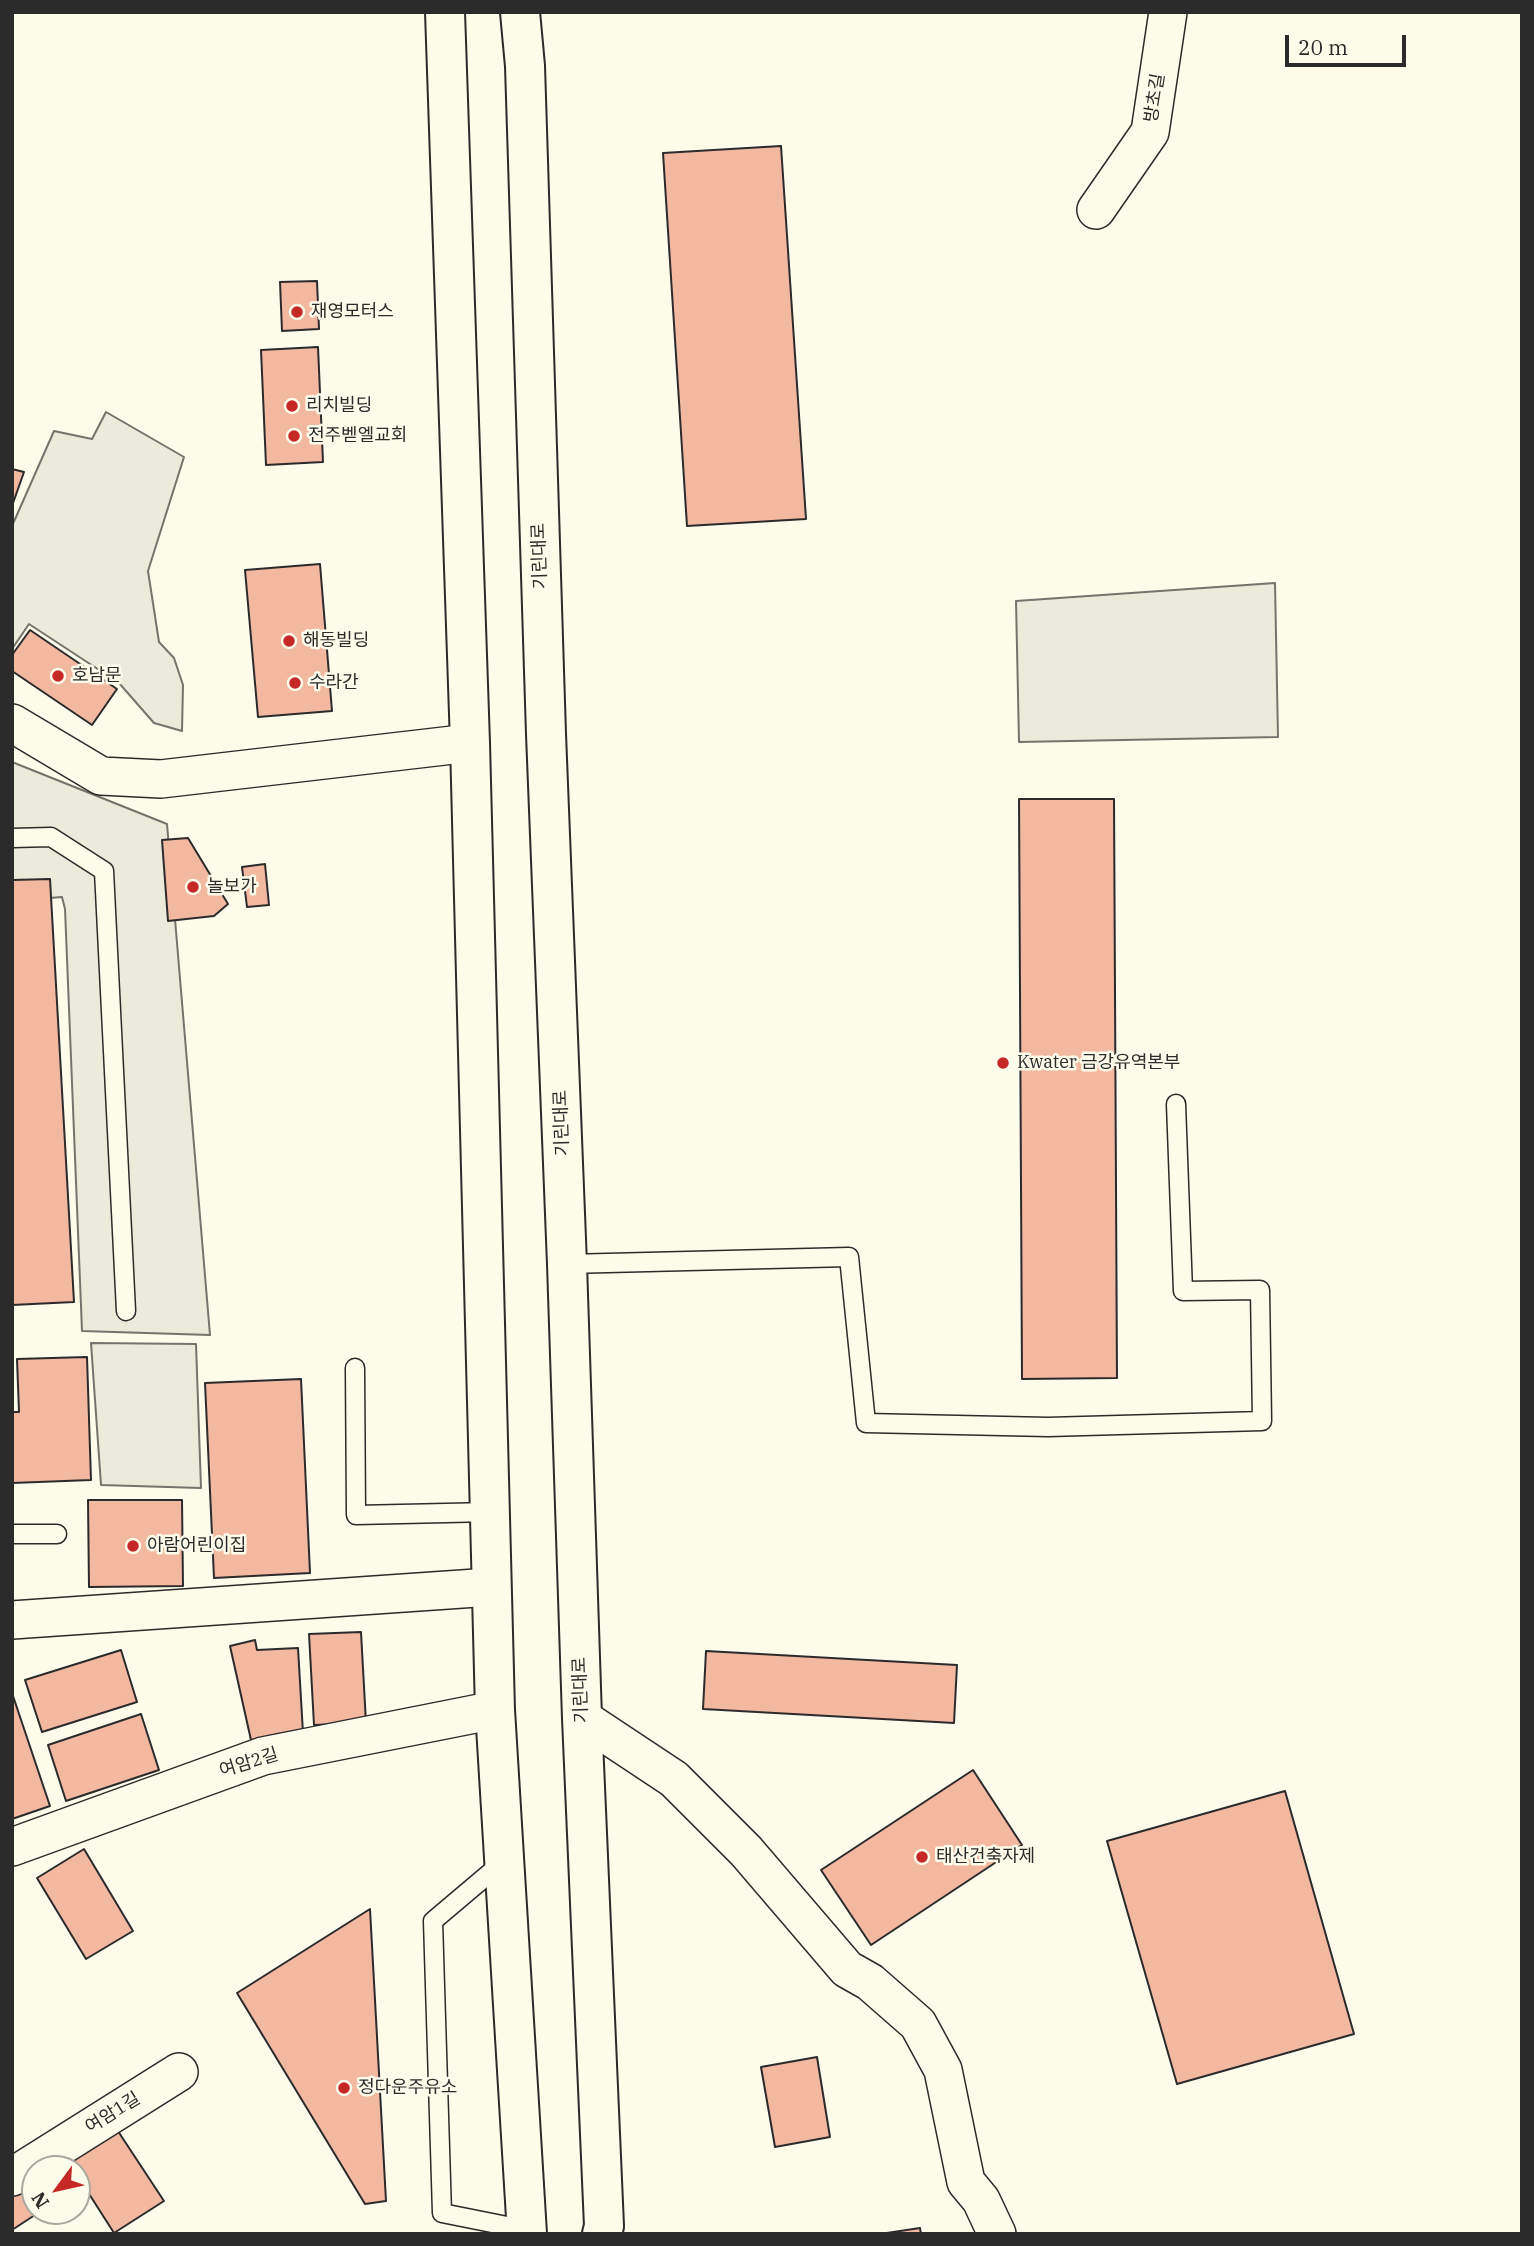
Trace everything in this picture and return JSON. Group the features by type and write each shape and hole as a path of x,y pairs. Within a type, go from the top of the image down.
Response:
{"street":[{"path":"445,12 470,743 495,1710 524,2232"},
{"name":"기린대로","path":"520,12 525,66 545,720 582,1718 605,2231"},
{"name":"방초길","path":"1096,210 1150,132 1168,12"},
{"path":"12,723 101,776 162,779 470,743"},
{"path":"12,1620 491,1587"},
{"name":"여암2길","path":"12,1846 263,1756 495,1710"},
{"path":"582,1718 674,1779 746,1851 847,1969 870,1982 918,2024 943,2070 966,2182 981,2200 997,2234"},
{"name":"여암1길","path":"12,2178 178,2072"}],"lane":[{"path":"12,838 51,837 103,871 126,1311"},
{"path":"567,1265 849,1257 866,1423 1048,1427 1262,1421 1260,1290 1183,1291 1176,1104"},
{"path":"355,1368 356,1515 491,1512"},
{"path":"12,1534 57,1534"},
{"path":"504,1861 433,1921 442,2213 524,2232"}],"shaded area":[{"path":"106,412 184,457 148,571 159,642 174,658 183,685 182,731 154,723 119,683 29,624 12,649 12,526 54,431 92,439"},
{"path":"1275,583 1278,737 1019,742 1016,601"},
{"path":"12,762 167,824 210,1335 82,1331 65,909 62,897 12,901"},
{"path":"91,1343 196,1344 201,1488 101,1485"}],"building":[{"path":"781,146 806,519 687,526 663,153"},
{"path":"317,281 319,329 282,331 280,282"},
{"name":"리치빌딩","path":"318,347 323,462 266,465 261,350"},
{"path":"12,469 24,472 12,506"},
{"name":"해동빌딩","path":"320,564 332,711 258,717 245,570"},
{"path":"30,630 117,689 92,725 12,671 12,655"},
{"path":"1019,799 1114,799 1117,1378 1022,1379"},
{"path":"188,838 228,904 214,916 168,921 162,840"},
{"path":"265,864 269,905 247,907 242,867"},
{"path":"50,879 74,1302 12,1305 12,880"},
{"path":"87,1357 91,1480 12,1483 12,1412 19,1412 17,1359"},
{"path":"301,1379 310,1573 214,1578 205,1383"},
{"path":"88,1500 182,1500 183,1586 89,1587"},
{"path":"361,1632 366,1723 314,1725 309,1634"},
{"path":"255,1640 257,1650 298,1648 303,1733 276,1734 278,1743 253,1749 230,1646"},
{"path":"121,1650 137,1702 42,1732 25,1680"},
{"path":"706,1651 957,1665 954,1723 703,1709"},
{"path":"12,1693 50,1806 12,1819"},
{"path":"141,1714 159,1770 66,1801 48,1745"},
{"name":"태산건축자제","path":"973,1770 1022,1845 871,1945 821,1870"},
{"path":"1285,1791 1354,2034 1177,2084 1107,1841"},
{"path":"84,1849 133,1931 86,1959 37,1878"},
{"path":"370,1909 386,2201 365,2204 237,1993"},
{"path":"817,2057 830,2137 775,2147 761,2067"},
{"path":"112,2122 164,2201 114,2233 91,2197 91,2155 63,2154"},
{"path":"21,2170 21,2224 12,2230 12,2171"},
{"path":"920,2228 921,2234 880,2234"}],"place":[{"name":"재영모터스","path":"297,312"},
{"name":"리치빌딩","path":"292,406"},
{"name":"전주벧엘교회","path":"294,436"},
{"name":"해동빌딩","path":"289,641"},
{"name":"호남문","path":"58,676"},
{"name":"수라간","path":"295,683"},
{"name":"놀보가","path":"193,887"},
{"name":"Kwater 금강유역본부","path":"1003,1063"},
{"name":"아람어린이집","path":"133,1546"},
{"name":"태산건축자제","path":"922,1857"},
{"name":"정다운주유소","path":"344,2088"}]}
